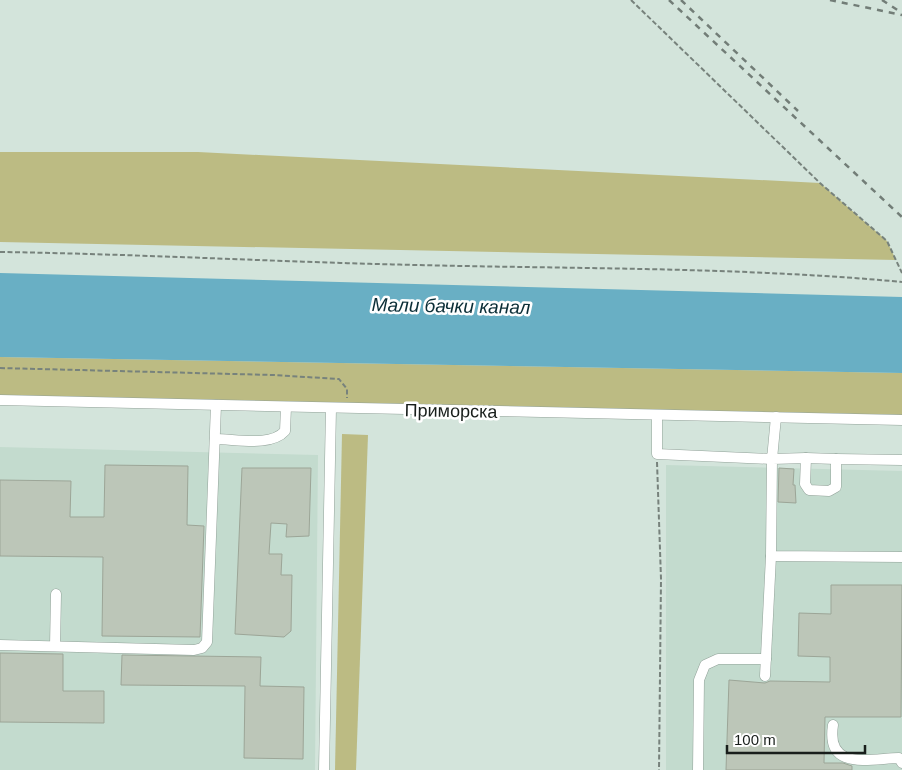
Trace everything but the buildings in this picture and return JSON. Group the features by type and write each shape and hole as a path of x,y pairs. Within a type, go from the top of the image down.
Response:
{"street":[{"name":"Приморска","path":"0,400 902,420"},
{"path":"0,645 194,650 202,648 207,642 216,405"},
{"path":"215,439 270,440 280,437 286,430 286,407"},
{"path":"324,770 331,408"},
{"path":"657,415 657,454 772,459 902,460"},
{"path":"765,676 771,556 772,459 776,417"},
{"path":"806,458 805,484 809,490 829,491 836,487 836,459"},
{"path":"771,556 902,557"},
{"path":"55,646 56,594"},
{"path":"698,770 699,680 705,665 718,659 766,659"},
{"path":"833,725 832,745 836,754 844,759 899,758 902,763"}],"path":[{"path":"631,0 820,183 887,242 902,273"},
{"path":"0,252 123,253 394,265 811,274 902,282"},
{"path":"0,368 273,374 340,379 348,388 347,408"},
{"path":"657,454 660,579 659,770"}],"shaded area":[{"path":"0,152 198,152 820,183 887,241 896,260 0,242"},
{"path":"0,357 902,373 902,415 0,396"},
{"path":"342,434 368,435 356,770 335,770"},
{"path":"0,447 318,455 315,770 0,770"},
{"path":"666,465 902,471 902,770 666,770"}],"water":[{"name":"Мали бачки канал","path":"0,273 902,297 902,373 0,357"}],"railway":[{"path":"669,0 902,217"},
{"path":"681,0 798,111"},
{"path":"830,0 902,15"},
{"path":"882,0 902,13"}]}
